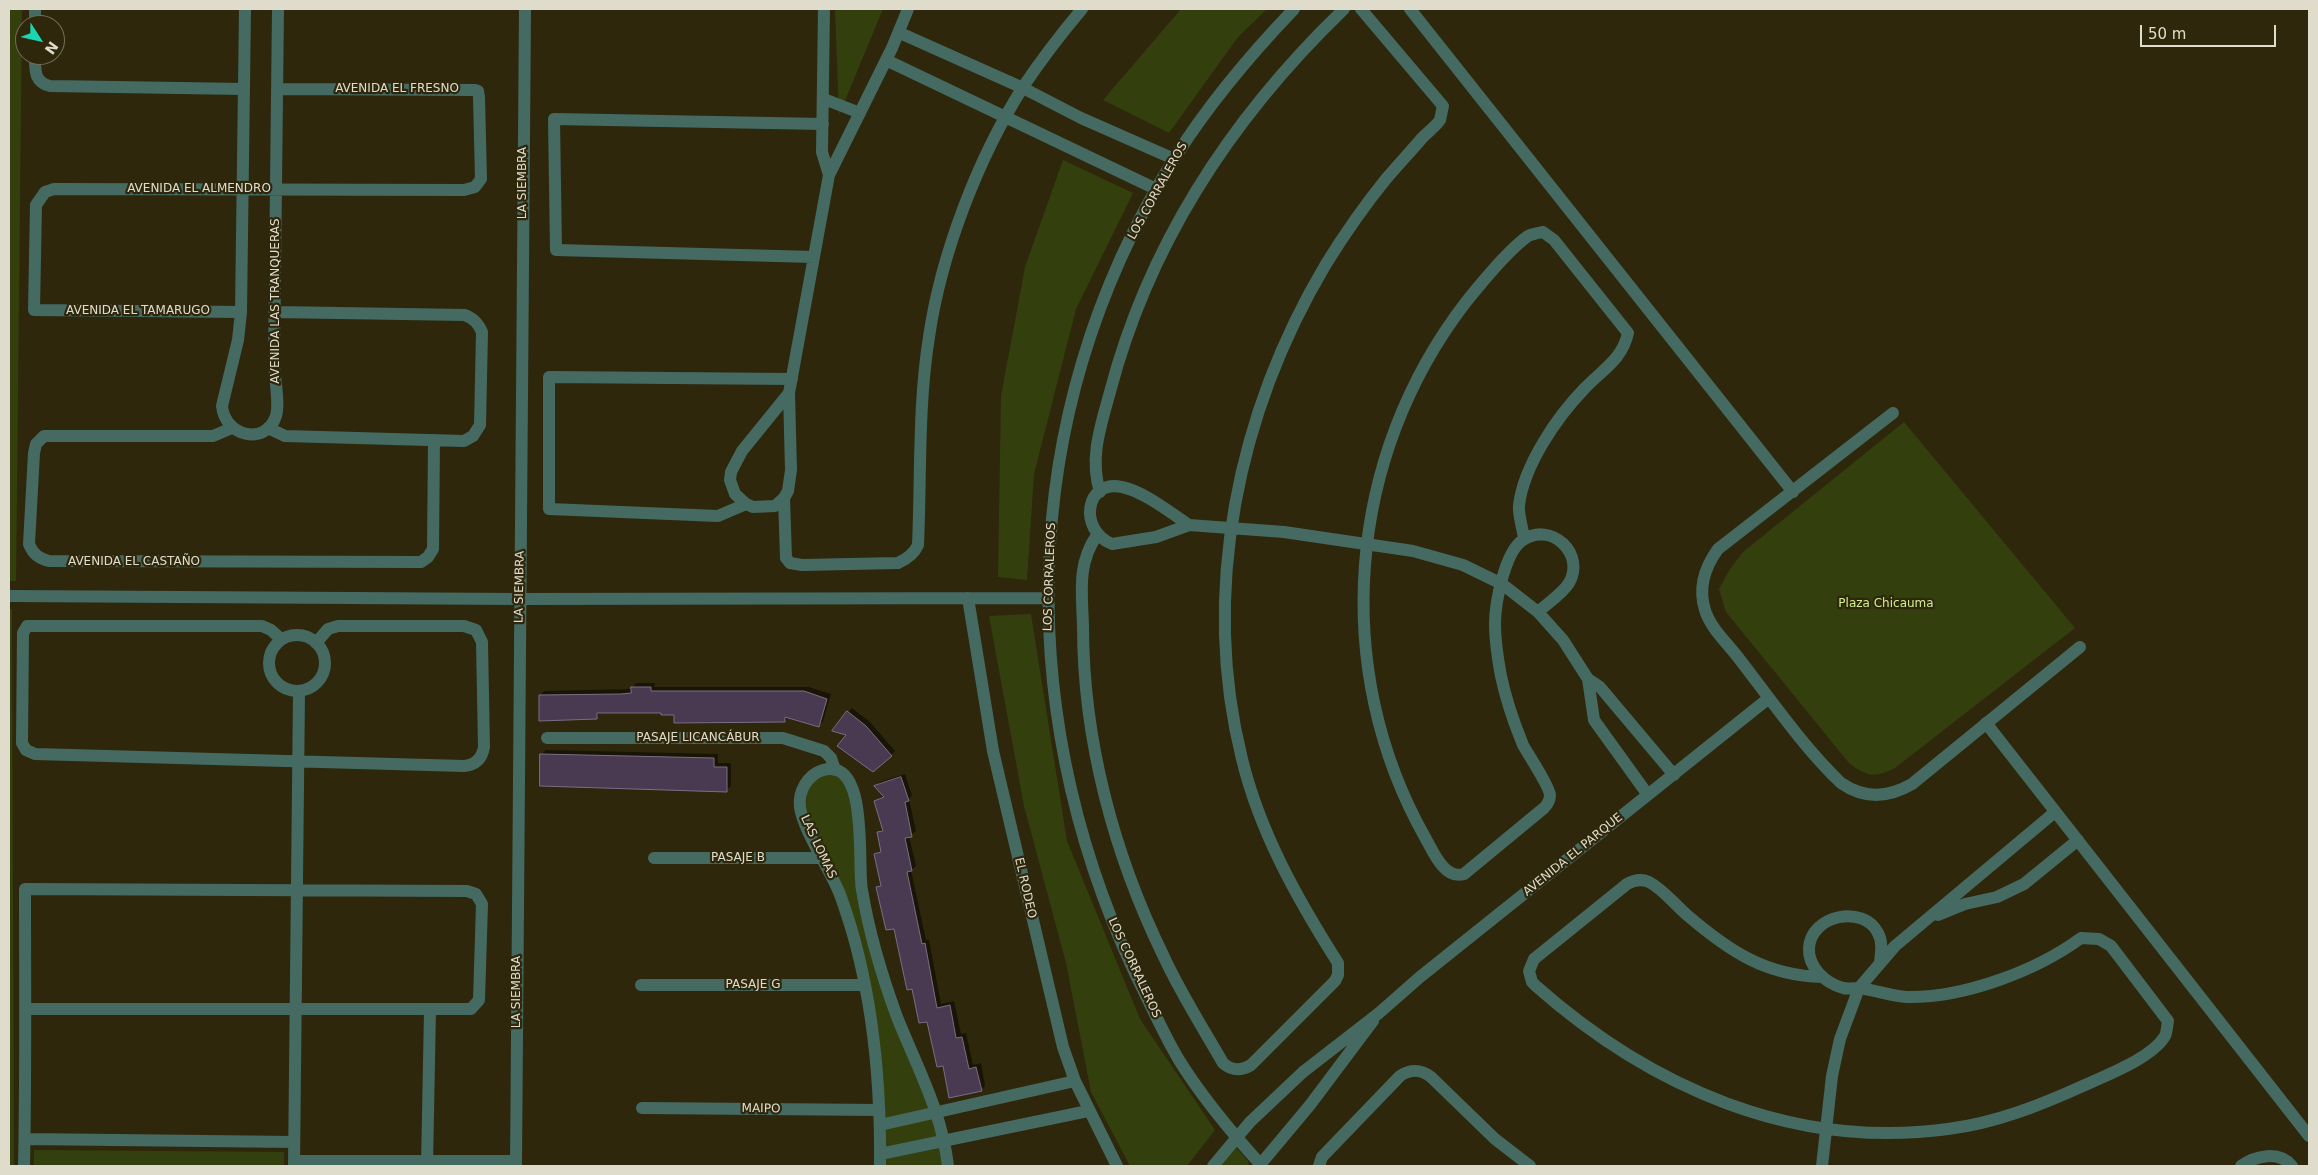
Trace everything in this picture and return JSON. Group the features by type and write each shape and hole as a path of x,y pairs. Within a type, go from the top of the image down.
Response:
{"street":[{"path":"245,9 241,312 235,354 222,400 224,417 232,428 250,434 259,433 268,428 285,436 464,441 473,436 480,425 482,332 475,321 465,315 275,312"},
{"name":"AVENIDA LAS TRANQUERAS","path":"268,428 274,420 277,409 274,377 278,9"},
{"name":"LA SIEMBRA","path":"516,1164 525,9"},
{"path":"824,9 822,152 829,175"},
{"path":"908,9 900,33 829,175 788,393 790,480 784,498 786,558 790,563 802,565 898,563 916,550 918,545 924,392 929,337 943,275 960,221 1006,116 1023,88 1082,9"},
{"name":"LOS CORRALEROS","path":"1236,1137 1179,1060 1128,960 1092,871 1071,796 1058,733 1050,661 1047,598 1052,511 1062,447 1076,383 1104,298 1156,189 1190,134 1247,61 1294,9"},
{"path":"1100,492 1095,475 1094,460 1113,381 1139,304 1173,230 1212,165 1250,111 1280,74 1344,9"},
{"path":"1097,535 1083,562 1083,633 1091,721 1108,807 1127,869 1164,958 1223,1062 1233,1069 1239,1069 1251,1064 1265,1051 1335,981 1339,969 1338,964 1306,912 1275,849 1242,760 1230,692 1225,592 1231,528 1243,466 1269,382 1305,302 1326,264 1365,206 1392,172 1439,120 1443,106 1361,9"},
{"path":"1410,9 1793,492"},
{"path":"900,33 1023,88 1081,118 1174,159"},
{"path":"886,60 1156,189"},
{"path":"35,65 39,81 50,86 244,90"},
{"name":"AVENIDA EL FRESNO","path":"277,89 478,91 481,178 475,187"},
{"path":"824,100 860,113"},
{"path":"814,258 556,250 554,119 823,124"},
{"name":"AVENIDA EL ALMENDRO","path":"34,310 35,210 38,200 45,192 54,189 464,190 475,187"},
{"path":"1524,539 1518,506 1533,463 1555,423 1569,405 1624,349 1628,333 1554,240 1543,232 1529,235 1499,264 1454,318 1434,347 1410,393 1389,442 1373,501 1366,544 1363,580 1363,625 1370,688 1378,723 1388,757 1417,823 1435,855 1447,870 1455,875 1464,874 1544,808 1549,800 1548,790 1530,759 1514,722 1501,675 1495,622 1502,584 1511,555 1517,545 1524,539 1535,535 1551,535 1564,544 1573,559 1573,572 1569,583 1538,612"},
{"name":"AVENIDA EL TAMARUGO","path":"34,310 241,312"},
{"path":"784,498 775,506 767,507 746,504 718,516 549,509 549,378 792,379"},
{"path":"746,504 735,494 731,487 731,472 742,451 788,393"},
{"path":"1893,413 1718,549 1707,567 1702,588 1704,609 1708,619 1769,698 1834,776 1849,788 1868,795 1892,794 1912,784 2080,647"},
{"name":"AVENIDA EL CASTAÑO","path":"232,428 213,436 44,436 36,444 34,453 29,544 32,551 36,556 49,561 421,562 428,557 433,549 434,440"},
{"path":"1189,525 1162,507 1129,490 1114,486 1100,492 1091,504 1089,512 1089,520 1097,535 1112,544 1156,537 1189,525 1284,532 1413,551 1463,565 1502,584 1538,612 1563,640 1588,679 1600,687 1674,775"},
{"path":"9,596 520,599 1047,598"},
{"name":"EL RODEO","path":"968,598 993,751 1063,1048 1088,1111 1117,1166"},
{"path":"281,640 271,630 256,626 27,626 23,633 22,743 26,750 34,754 464,766 477,762 483,753 482,642 476,630 464,626 338,626 328,629 316,642"},
{"path":"299,635 316,642 324,658 322,676 308,689 299,692 281,687 269,672 270,654 281,640 299,635"},
{"path":"1588,679 1594,720 1648,796"},
{"path":"299,692 294,1164 516,1164"},
{"name":"AVENIDA EL PARQUE","path":"1213,1166 1236,1137 1303,1072 1380,1013 1420,977 1769,698"},
{"path":"1986,723 2309,1136"},
{"name":"PASAJE LICANCÁBUR","path":"547,738 783,738 824,751 831,758 834,770"},
{"path":"834,770 848,780 858,803 861,884 869,932 897,1017 937,1112 945,1141 948,1166"},
{"name":"LAS LOMAS","path":"834,770 820,771 813,775 802,789 800,797 801,812 840,896 874,1029 880,1125 880,1160 945,1141 1088,1111"},
{"path":"1822,1166 1832,1076 1840,1040 1859,988 1880,963 1924,921 2055,812"},
{"path":"1924,921 1965,904 1997,897 2024,884 2078,840"},
{"name":"PASAJE B","path":"654,858 822,858"},
{"path":"1823,977 1800,976 1778,972 1756,962 1713,936 1654,886 1637,880 1627,884 1534,959 1529,971 1532,982 1565,1012 1597,1036 1648,1068 1711,1098 1748,1111 1826,1129 1856,1132 1918,1132 1957,1128 2008,1115 2068,1093 2128,1064 2155,1047 2165,1035 2168,1021 2111,946 2099,939 2081,938 2041,963 1996,982 1947,992 1909,997 1888,996 1859,988 1844,988 1823,977 1810,962 1809,946 1816,931 1824,923 1846,915 1867,922 1878,932 1882,947 1880,963"},
{"path":"24,1166 25,890 468,891 476,894 482,904 478,1004 467,1010 25,1009"},
{"path":"852,938 869,932"},
{"name":"PASAJE G","path":"641,985 864,985"},
{"path":"427,1164 430,1010"},
{"name":"AVENIDA EL PARQUE","path":"1260,1166 1310,1105 1380,1013"},
{"path":"1319,1166 1322,1157 1400,1076 1411,1070 1431,1076 1495,1140 1530,1166"},
{"path":"880,1125 1075,1081"},
{"name":"MAIPO","path":"642,1108 879,1110"},
{"path":"1236,1137 1260,1166"},
{"path":"25,1139 294,1142"},
{"path":"2241,1166 2250,1160 2272,1155 2289,1162 2292,1166"}],"green space":[{"path":"9,9 22,9 22,15 15,15 15,65 21,65 16,581 9,581"},
{"path":"835,9 883,9 839,115"},
{"path":"1181,9 1267,9 1238,37 1169,133 1103,100"},
{"path":"1063,160 1133,193 1076,309 1034,474 1027,580 998,577 1001,396 1025,267"},
{"name":"Plaza Chicauma","path":"1904,422 2075,628 1895,768 1876,775 1861,771 1849,763 1726,612 1719,589 1730,569 1743,552"},
{"path":"9,609 12,609 14,1166 9,1166"},
{"path":"1031,614 1067,841 1140,1019 1215,1130 1187,1166 1130,1166 1091,1092 1066,963 1024,806 989,616"},
{"path":"833,774 845,782 854,804 857,885 934,1113 944,1166 885,1166 878,1029 808,818 806,802 808,788 817,778"},
{"path":"1234,1145 1248,1161 1249,1166 1218,1166"},
{"path":"34,1150 284,1152 284,1166 34,1166"}],"building":[{"path":"631,687 651,687 651,691 804,691 827,699 819,727 785,717 785,722 674,723 674,715 661,715 661,713 597,713 597,719 539,721 539,695 621,694 631,693"},
{"path":"847,711 866,726 892,756 873,772 837,746 846,735 832,731"},
{"path":"540,754 714,758 714,767 727,767 727,792 540,786"},
{"path":"901,777 909,801 905,802 912,837 905,838 912,871 907,872 922,944 925,943 937,1008 950,1005 956,1038 962,1037 969,1069 976,1067 982,1091 949,1098 943,1066 937,1067 927,1022 919,1023 912,989 907,990 894,929 886,930 876,887 881,886 874,854 881,852 877,832 883,831 874,801 884,797 874,786"}]}
